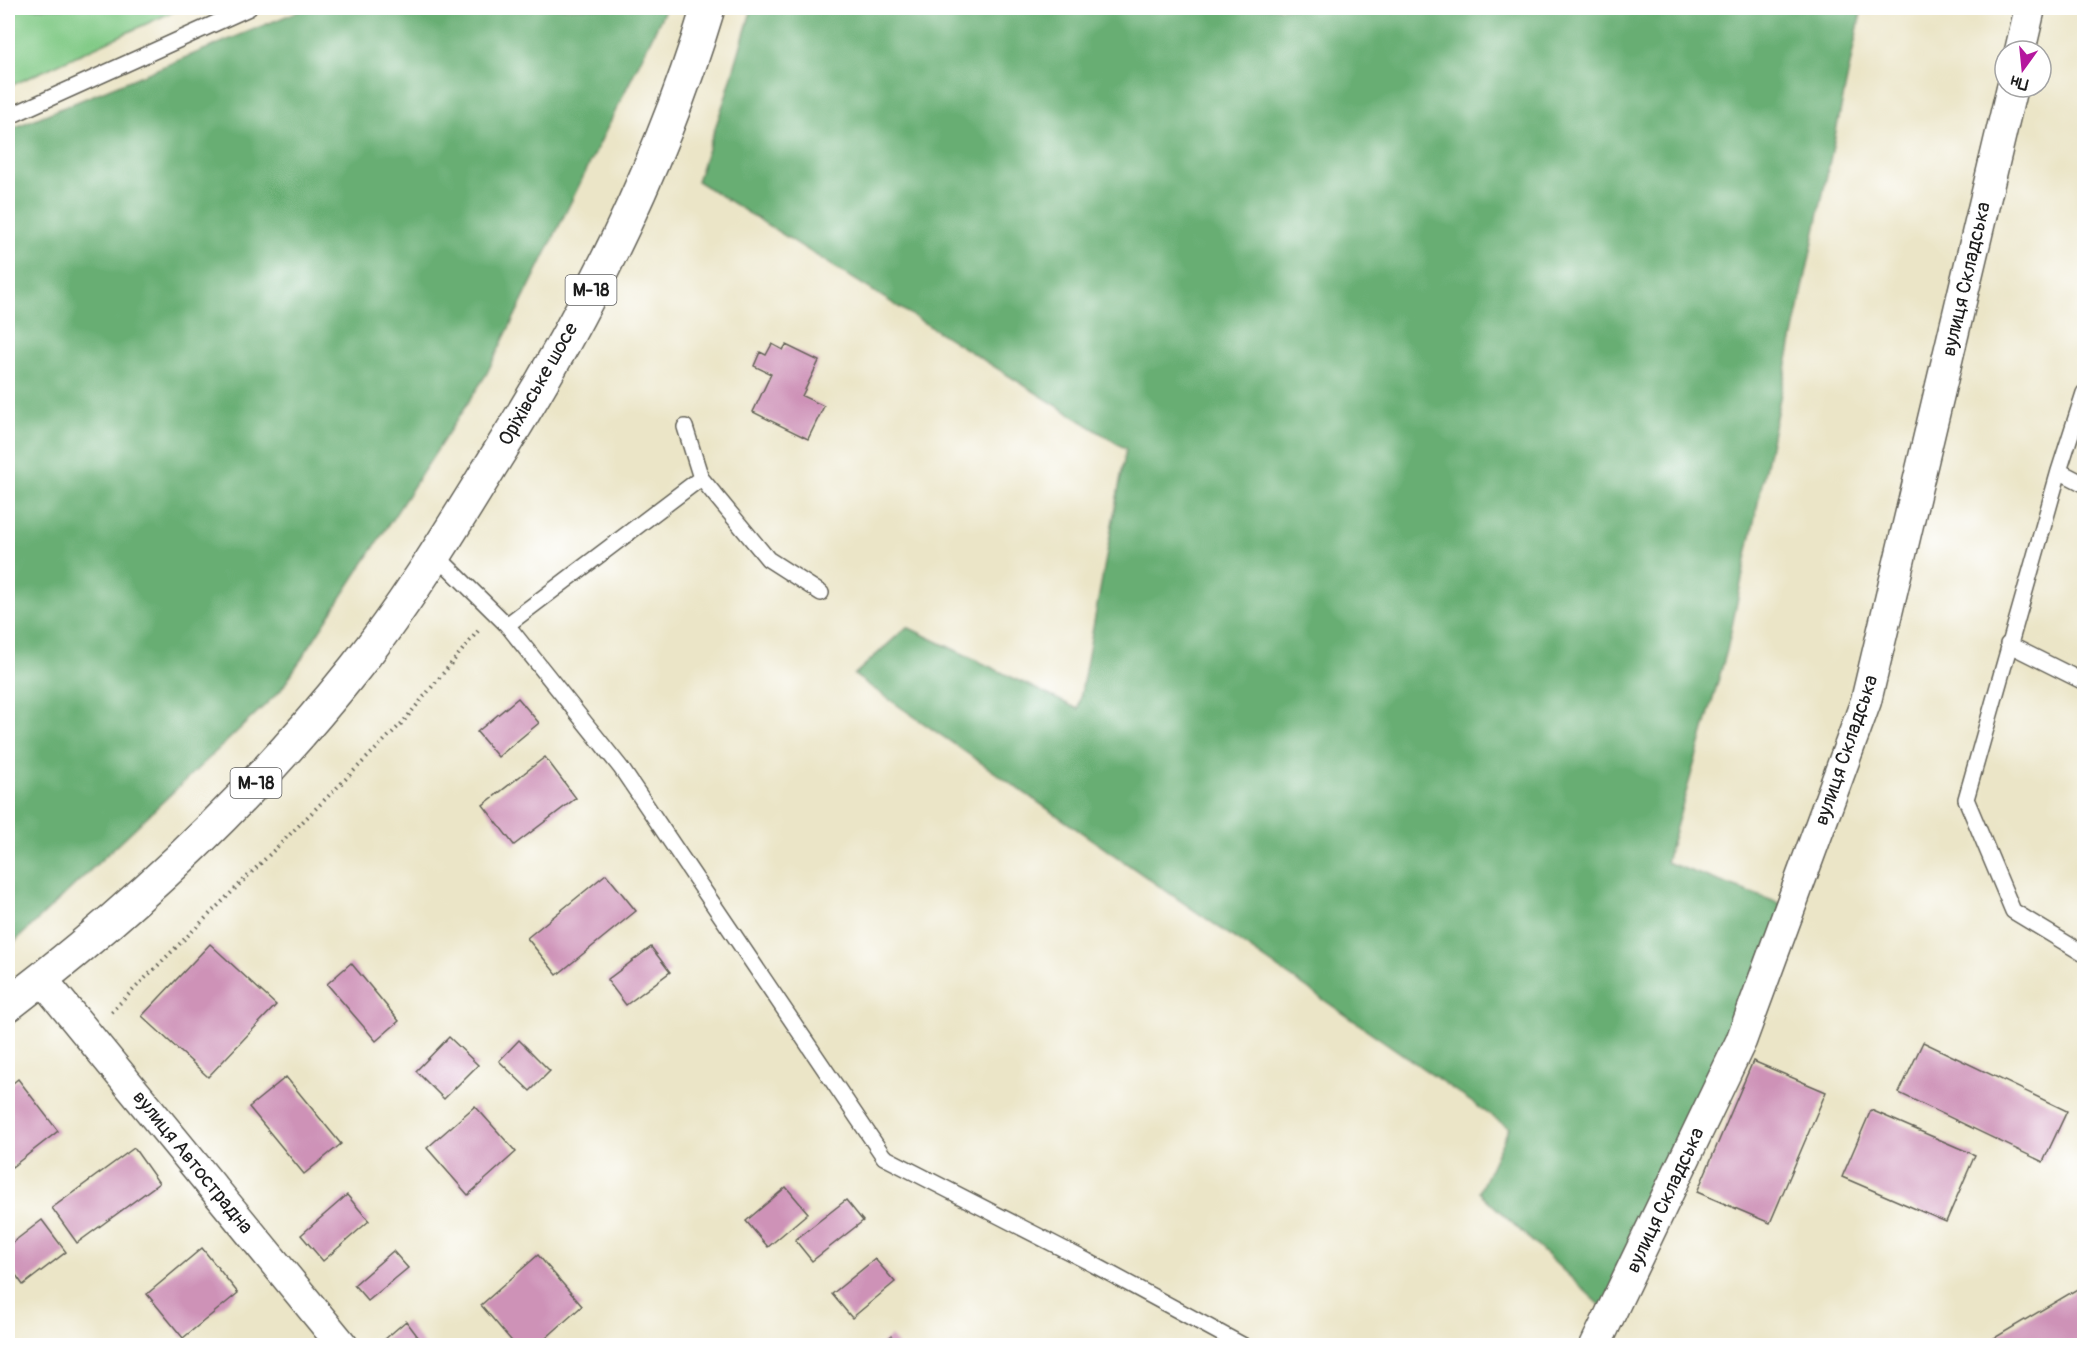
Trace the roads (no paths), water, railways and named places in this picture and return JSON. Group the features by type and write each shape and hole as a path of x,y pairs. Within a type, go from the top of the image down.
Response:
{"highway":[{"name":"Оріхівське шосе","path":"436,555 542,384 637,203 691,67 708,8"},
{"name":"М-18","path":"8,1005 163,876 278,761 357,666 436,555"}],"street":[{"path":"2023,39 2030,8"},
{"name":"вулиця Складська","path":"1595,1346 1741,1041 1866,701 2009,99"},
{"name":"вулиця Автострадна","path":"42,979 344,1346"}],"lane":[{"path":"8,117 249,8"},
{"path":"2085,393 2059,471 2008,644 1966,799 2013,911 2085,954"},
{"path":"685,427 701,478 768,559 821,593"},
{"path":"2059,471 2085,484"},
{"path":"507,625 701,478"},
{"path":"436,555 507,625 621,768 884,1157 1107,1271 1244,1346"},
{"path":"2008,644 2085,682"}]}
